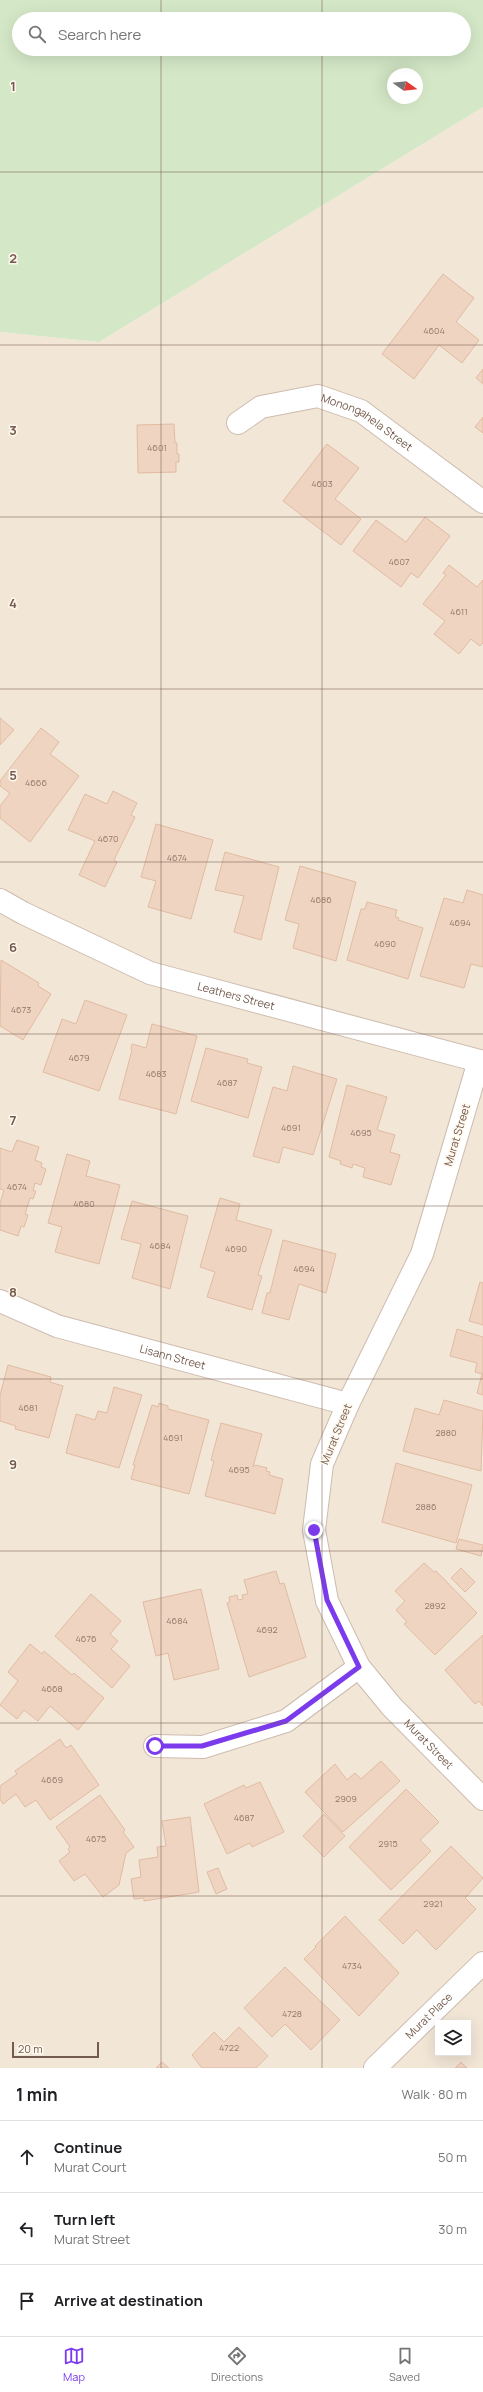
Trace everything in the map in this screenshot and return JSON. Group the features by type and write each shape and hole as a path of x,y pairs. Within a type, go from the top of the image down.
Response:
{"street":[{"name":"Monongahela Street","path":"238,423 262,407 318,396 361,411 483,502"},
{"name":"Leathers Street","path":"0,900 23,913 150,973 481,1062"},
{"name":"Murat Street","path":"481,1062 422,1254 348,1404 322,1464 314,1530 327,1600 359,1667 392,1707 483,1799"},
{"name":"Lisann Street","path":"0,1301 57,1326 348,1404"},
{"path":"155,1746 202,1746 286,1721 359,1667"},
{"name":"Murat Place","path":"375,2068 483,1964"}],"shaded area":[{"path":"483,107 483,2068 0,2068 0,332 99,342"}],"green space":[{"path":"0,0 483,0 483,107 99,342 0,332"}],"building":[{"path":"443,274 474,298 456,322 479,340 462,363 439,345 414,379 382,354"},
{"path":"483,369 483,384 476,378"},
{"path":"483,417 483,433 475,427"},
{"path":"174,424 175,443 177,443 177,454 179,454 179,462 176,462 176,472 138,473 137,425"},
{"path":"327,444 359,468 335,499 361,519 341,545 283,501"},
{"path":"425,517 450,536 418,578 411,573 401,587 353,551 376,520 406,542"},
{"path":"449,565 477,587 483,580 483,643 480,646 471,639 459,654 434,634 445,621 423,604 446,575 443,573"},
{"path":"0,718 14,730 0,745"},
{"path":"41,728 59,742 50,754 79,776 30,842 0,818 0,806 10,793 0,786 0,781"},
{"path":"113,791 137,803 131,815 135,817 114,860 117,862 105,887 79,875 95,841 68,830 85,794 107,804"},
{"path":"156,824 213,840 191,919 148,907 156,881 141,877"},
{"path":"225,852 279,867 261,940 234,932 244,896 215,890"},
{"path":"300,866 356,882 336,961 293,948 299,924 285,920"},
{"path":"467,890 483,895 483,967 471,964 464,988 420,976 444,898 463,903"},
{"path":"367,902 397,910 395,917 399,918 398,920 423,928 408,979 347,960 361,909 365,909"},
{"path":"1,960 39,983 38,986 51,994 23,1040 0,1026"},
{"path":"85,1000 127,1015 99,1091 43,1072 62,1019 76,1024"},
{"path":"152,1024 197,1036 176,1114 119,1099 132,1050 132,1044 146,1048"},
{"path":"206,1048 248,1059 247,1063 262,1067 248,1118 191,1101"},
{"path":"293,1066 337,1079 313,1155 283,1147 279,1163 253,1156 273,1087 287,1091"},
{"path":"347,1085 387,1097 377,1130 395,1135 390,1152 400,1155 391,1185 363,1177 365,1168 353,1164 352,1168 340,1164 341,1161 329,1157"},
{"path":"17,1140 39,1147 35,1160 42,1163 41,1167 46,1169 41,1185 35,1183 33,1191 36,1191 33,1199 30,1198 25,1214 28,1215 24,1227 21,1226 18,1236 0,1230 0,1203 4,1190 0,1189 0,1148 12,1152"},
{"path":"67,1154 90,1161 86,1176 120,1185 99,1264 55,1252 62,1227 48,1223"},
{"path":"220,1198 240,1204 236,1220 272,1230 258,1275 262,1276 252,1310 207,1297 215,1272 200,1267"},
{"path":"132,1201 188,1216 170,1289 132,1278 141,1244 121,1239"},
{"path":"283,1240 336,1254 326,1293 299,1284 289,1320 262,1313 267,1293 270,1293"},
{"path":"480,1282 483,1283 483,1325 469,1321"},
{"path":"457,1329 483,1337 483,1395 477,1393 482,1374 475,1372 477,1363 450,1356"},
{"path":"8,1365 51,1377 50,1382 63,1386 49,1438 15,1429 16,1426 0,1421 0,1395"},
{"path":"114,1387 142,1395 119,1468 66,1453 76,1414 95,1420 98,1411 107,1413"},
{"path":"444,1400 483,1411 481,1471 403,1451 415,1408 439,1415"},
{"path":"159,1403 168,1406 168,1409 209,1420 189,1494 131,1479 135,1465 133,1465 152,1405 158,1407"},
{"path":"221,1423 262,1434 253,1467 255,1465 267,1468 266,1471 270,1472 269,1475 283,1479 275,1514 205,1496 214,1461 211,1460"},
{"path":"396,1463 472,1485 456,1543 382,1522"},
{"path":"459,1539 483,1545 481,1556 456,1549"},
{"path":"424,1563 434,1572 436,1571 477,1613 435,1655 404,1624 407,1622 396,1610 405,1601 395,1591"},
{"path":"461,1568 475,1582 465,1592 451,1578"},
{"path":"276,1571 280,1584 284,1583 306,1657 249,1677 227,1603 230,1602 229,1597 237,1595 238,1600 243,1599 242,1595 248,1594 244,1580"},
{"path":"201,1589 219,1669 174,1680 168,1653 156,1656 143,1602"},
{"path":"91,1594 121,1621 110,1634 118,1641 111,1649 130,1666 112,1688 55,1636"},
{"path":"483,1635 483,1706 479,1701 475,1704 445,1670"},
{"path":"30,1644 42,1654 44,1651 72,1675 74,1673 104,1698 78,1730 50,1706 38,1721 24,1710 17,1719 0,1705 18,1681 8,1672"},
{"path":"60,1739 66,1748 71,1745 99,1785 50,1820 36,1800 25,1807 16,1794 3,1804 0,1799 0,1786 17,1774 15,1771"},
{"path":"381,1761 400,1781 343,1832 305,1792 335,1764 347,1780 355,1773 361,1779"},
{"path":"260,1782 284,1832 252,1847 250,1843 227,1854 204,1804 244,1785 246,1788"},
{"path":"406,1789 439,1822 420,1840 431,1851 391,1890 349,1847"},
{"path":"100,1795 125,1830 123,1832 134,1847 126,1853 119,1885 103,1897 85,1874 74,1881 59,1861 70,1852 68,1849 70,1847 56,1827"},
{"path":"324,1814 345,1836 324,1857 303,1836"},
{"path":"190,1817 199,1892 144,1901 144,1898 134,1899 131,1879 141,1877 139,1860 158,1857 157,1847 166,1846 162,1821"},
{"path":"451,1846 483,1878 465,1898 476,1909 436,1950 417,1930 403,1944 379,1920"},
{"path":"218,1868 227,1889 216,1894 207,1872"},
{"path":"345,1916 399,1973 359,2016 304,1959"},
{"path":"285,1967 340,2020 311,2050 285,2024 272,2037 244,2008"},
{"path":"239,2027 268,2056 256,2068 202,2068 192,2055 214,2032 224,2042"},
{"path":"162,2062 169,2068 156,2068"},
{"path":"461,2062 467,2068 455,2068"}],"route":[{"path":"155,1746 202,1746 286,1721 359,1667 327,1600 314,1530"}]}
